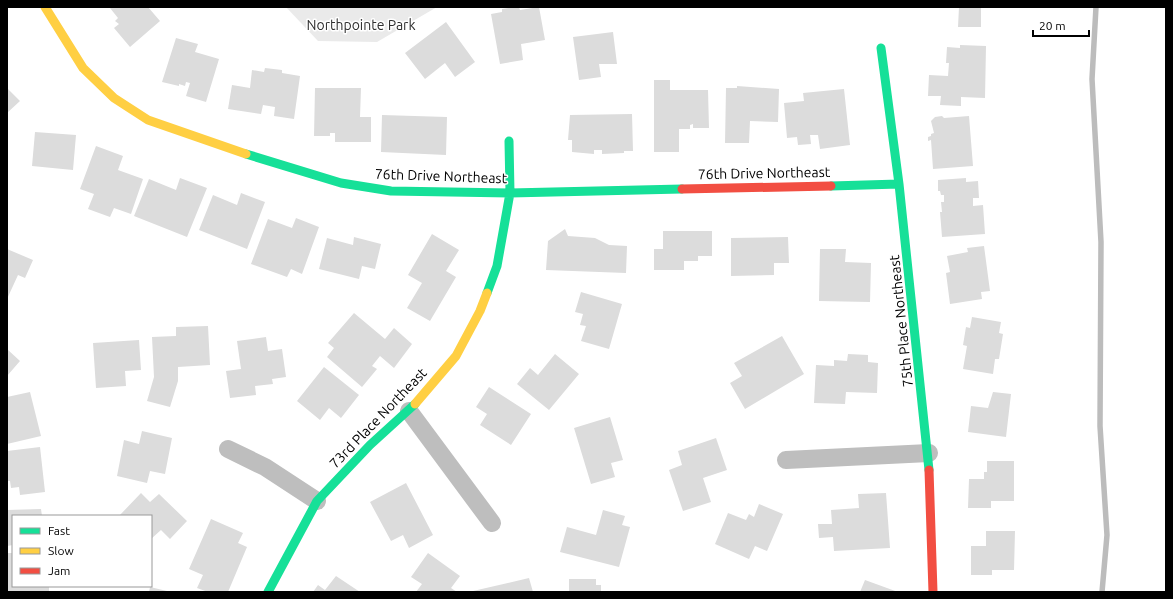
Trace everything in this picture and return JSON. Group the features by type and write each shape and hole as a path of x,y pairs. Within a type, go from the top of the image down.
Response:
{"street":[{"name":"76th Drive Northeast","path":"45,7 83,68 114,98 148,120 233,150 341,183 391,191 510,193 899,184"},
{"name":"75th Place Northeast","path":"880,48 899,184 929,453 933,592"},
{"name":"73rd Place Northeast","path":"268,592 279,569 317,501 370,445 409,411 456,356 480,311 497,266 510,193 509,141"},
{"path":"409,411 492,523"},
{"path":"228,449 265,467 317,501"},
{"path":"786,460 929,453"}],"green space":[{"name":"Northpointe Park","path":"286,7 437,7 377,42 318,41"}],"building":[{"path":"148,7 160,21 130,47 114,28 119,24 115,21 118,18 110,8"},
{"path":"519,7 520,10 539,7 545,40 521,44 523,60 500,64 491,14 502,12 502,9"},
{"path":"959,7 981,7 981,27 958,27"},
{"path":"446,22 475,62 455,77 445,63 425,79 405,53"},
{"path":"613,32 617,64 599,64 601,77 579,80 573,37"},
{"path":"176,38 198,44 195,52 219,59 206,102 186,96 190,83 186,82 185,86 179,84 179,86 162,82"},
{"path":"960,45 986,46 985,98 961,97 961,106 940,105 941,96 928,96 929,75 948,76 949,63 946,63 947,47 960,48"},
{"path":"265,68 282,70 282,73 300,76 294,119 274,116 275,107 263,105 261,114 228,109 232,85 250,88 252,70 264,72"},
{"path":"654,80 670,80 670,90 708,90 709,128 693,128 693,124 690,125 690,129 679,129 679,152 654,152"},
{"path":"737,86 779,89 778,122 750,121 749,143 725,143 726,88 737,88"},
{"path":"7,88 20,101 7,113"},
{"path":"315,88 361,88 360,117 371,117 371,142 335,142 335,133 330,133 330,136 314,136"},
{"path":"844,89 850,145 820,149 818,135 810,135 811,144 798,145 797,137 787,138 784,103 804,101 803,93"},
{"path":"632,114 633,151 602,154 602,150 594,150 594,154 572,152 572,140 568,140 570,115"},
{"path":"382,115 447,117 446,155 381,152"},
{"path":"942,116 944,118 969,116 973,166 933,169 931,140 928,141 928,137 934,133 931,121 935,117"},
{"path":"35,132 76,135 73,170 32,166"},
{"path":"96,146 123,156 118,170 143,179 131,214 114,208 110,217 88,209 94,194 80,189"},
{"path":"180,178 207,188 187,237 134,216 149,179 176,190"},
{"path":"966,178 966,182 978,181 979,198 973,198 973,206 983,205 985,234 942,237 940,212 942,212 941,202 944,202 944,195 941,195 940,191 938,191 938,180"},
{"path":"241,193 265,202 247,249 199,230 213,195 237,205"},
{"path":"296,218 319,227 302,274 291,269 287,277 251,264 268,219 292,228"},
{"path":"565,229 568,236 595,238 609,245 627,246 626,273 546,270 548,241"},
{"path":"663,231 712,231 712,256 698,256 698,261 684,261 684,270 654,270 654,249 663,249"},
{"path":"432,234 459,250 446,271 456,277 430,321 407,308 422,283 408,275"},
{"path":"354,237 381,244 375,269 362,266 359,279 319,269 327,238 353,245"},
{"path":"788,237 789,263 774,263 774,275 731,276 731,238"},
{"path":"984,246 990,291 981,292 982,299 950,304 946,273 950,272 947,256 968,252 967,248"},
{"path":"7,249 33,260 25,278 18,275 7,299"},
{"path":"820,249 846,249 845,262 871,263 870,302 819,301"},
{"path":"581,292 622,304 609,349 581,341 586,326 580,325 583,314 575,312"},
{"path":"354,313 385,339 394,328 412,344 394,368 380,356 372,366 377,369 362,387 327,357 334,348 328,343"},
{"path":"972,317 1001,322 999,333 1003,334 999,359 995,359 993,374 963,369 967,346 963,345 966,327 970,328"},
{"path":"208,326 210,365 178,367 178,381 170,407 147,401 154,377 152,337 176,336 176,327"},
{"path":"782,336 804,374 745,409 730,383 742,376 734,363"},
{"path":"266,337 268,351 282,349 286,377 272,379 273,384 255,386 256,395 230,398 226,371 241,369 237,341"},
{"path":"139,340 141,370 125,371 126,386 96,388 93,343"},
{"path":"7,349 20,361 7,376"},
{"path":"555,354 579,374 549,410 517,384 530,368 538,375"},
{"path":"848,354 868,355 868,362 878,363 877,393 846,392 845,404 814,403 816,365 834,366 834,360 847,361"},
{"path":"324,367 359,395 341,418 329,408 320,420 297,401"},
{"path":"489,387 531,414 511,445 480,425 487,414 476,407"},
{"path":"30,392 41,436 7,444 7,397"},
{"path":"993,392 1011,394 1006,437 968,432 971,406 988,408"},
{"path":"610,417 623,460 611,463 615,477 591,484 574,428"},
{"path":"142,431 172,438 165,474 150,471 147,483 117,476 124,440 139,444"},
{"path":"716,438 727,470 703,478 711,502 683,511 669,470 682,465 678,451"},
{"path":"40,447 45,492 20,495 19,487 11,488 10,481 7,481 7,451"},
{"path":"987,461 1014,461 1014,501 991,501 991,508 968,508 969,479 984,479 984,472 987,472"},
{"path":"406,483 433,535 409,548 403,535 391,541 370,502"},
{"path":"141,493 150,502 159,494 187,521 170,539 161,530 152,538 152,515 120,515"},
{"path":"886,493 890,548 834,551 833,537 819,538 818,524 832,524 831,510 859,508 858,494"},
{"path":"759,504 783,514 767,551 755,546 749,559 715,544 728,513 746,520 749,514 754,517"},
{"path":"41,509 42,515 12,515 12,545 7,546 7,510"},
{"path":"603,510 625,516 622,525 630,527 619,567 560,552 567,527 596,535"},
{"path":"211,519 243,533 238,543 247,547 228,592 208,592 197,588 203,575 189,569"},
{"path":"986,531 1015,531 1014,570 992,570 992,575 971,575 971,546 986,546"},
{"path":"7,553 12,553 12,587 49,587 49,592 7,592"},
{"path":"428,553 460,576 451,588 457,592 416,592 422,584 411,577"},
{"path":"336,576 360,592 313,592 318,585 325,590"},
{"path":"529,578 533,592 473,592 473,591"},
{"path":"569,579 596,579 596,585 601,585 601,592 569,592"},
{"path":"865,580 898,592 860,592"},
{"path":"150,587 167,591 167,592 149,592"}],"waterway":[{"path":"1096,7 1092,79 1101,242 1100,426 1107,535 1102,592"}],"traffic: fast":[{"path":"881,48 899,184 929,470"},
{"path":"487,293 497,266 510,193 509,141"},
{"path":"246,154 341,183 391,191 510,193 682,189"},
{"path":"831,186 899,184"},
{"path":"268,592 317,501 370,445 415,404"}],"traffic: slow":[{"path":"45,7 83,68 114,98 148,120 246,154"},
{"path":"415,404 456,356 480,311 487,293"}],"traffic: jam":[{"path":"682,189 831,186"},
{"path":"929,470 933,592"}]}
